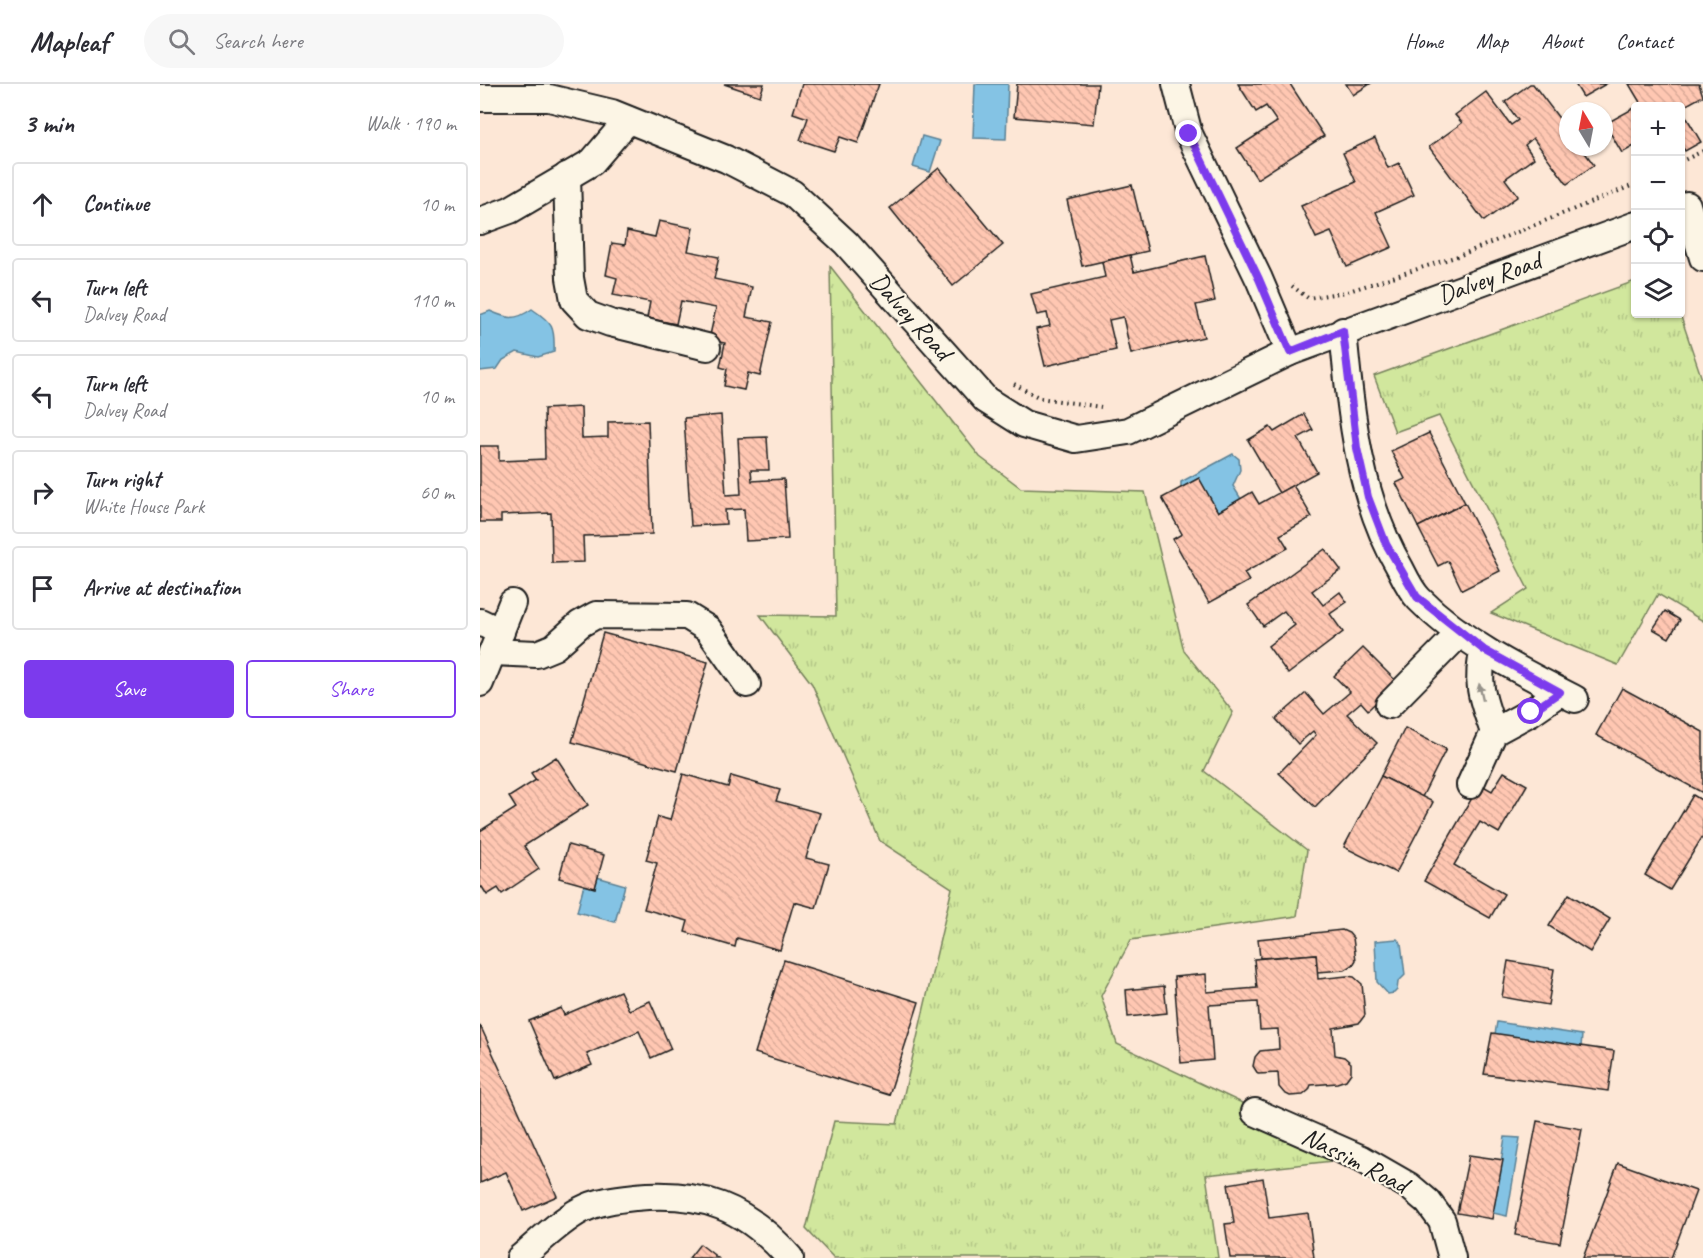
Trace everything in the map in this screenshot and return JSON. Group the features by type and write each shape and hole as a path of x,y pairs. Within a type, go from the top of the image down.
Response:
{"street":[{"path":"1176,84 1189,134 1259,279 1290,352"},
{"name":"Dalvey Road","path":"489,93 549,98 612,113 726,159 792,193 846,243 986,400 1024,424 1076,439 1128,431 1290,352 1631,226"},
{"path":"480,221 510,210 592,162 628,120"},
{"path":"567,176 570,278 574,300 588,315 610,323 707,347"},
{"path":"1690,203 1703,258"},
{"path":"1343,331 1357,448 1368,497 1386,544 1417,597 1484,650 1567,695 1494,732 1470,785"},
{"path":"480,682 491,635 512,603"},
{"path":"491,635 537,654 554,647 580,624 596,615 687,616 708,629 747,684"},
{"path":"1389,705 1460,633"},
{"path":"1484,650 1478,678 1480,692 1494,732"},
{"name":"Nassim Road","path":"1255,1112 1362,1159 1409,1186 1428,1202 1442,1221 1452,1258"},
{"path":"520,1258 582,1210 611,1200 668,1195 690,1197 734,1210 756,1225 790,1258"}],"path":[{"path":"1685,160 1703,151"},
{"path":"1290,285 1308,298 1346,292 1458,256 1631,186"},
{"path":"1009,381 1040,398 1108,408"}],"green space":[{"path":"830,266 980,457 1021,488 1145,492 1184,651 1233,712 1204,771 1307,850 1297,916 1131,940 1101,996 1117,1044 1359,1158 1206,1175 1218,1258 834,1258 806,1229 834,1121 897,1124 952,888 880,841 812,684 760,615 836,616"},
{"path":"1631,282 1631,318 1681,318 1703,382 1703,621 1658,594 1618,665 1491,613 1528,589 1439,416 1395,432 1374,376"}],"water":[{"path":"975,84 1008,84 1006,139 973,138"},
{"path":"922,136 940,141 930,172 913,167"},
{"path":"532,309 551,326 554,352 538,357 517,352 503,360 497,369 480,371 480,315 490,311 511,318"},
{"path":"1233,454 1239,459 1240,470 1233,486 1241,499 1218,512 1199,478 1181,488 1181,482"},
{"path":"597,877 625,885 615,922 577,912 584,885 595,888"},
{"path":"1397,939 1401,943 1405,975 1398,982 1397,990 1388,994 1377,982 1375,941"},
{"path":"1497,1022 1582,1035 1581,1047 1495,1034"},
{"path":"1505,1137 1520,1138 1507,1216 1493,1213"}],"building":[{"path":"724,84 764,84 760,96"},
{"path":"802,84 879,84 858,143 840,137 834,151 800,140 808,118 793,113"},
{"path":"1017,84 1098,84 1094,124 1014,117"},
{"path":"1238,84 1290,84 1324,136 1257,179 1237,148 1277,122 1266,106 1256,112"},
{"path":"1346,84 1370,84 1353,95"},
{"path":"1533,84 1559,118 1559,156 1588,156 1594,165 1567,184 1533,138 1525,145 1534,158 1505,179 1518,196 1484,221 1429,147 1462,123 1455,115 1486,92 1511,125 1518,120 1505,102"},
{"path":"1575,84 1606,84 1583,97"},
{"path":"1629,84 1699,84 1703,96 1685,106 1685,102 1640,102"},
{"path":"1631,110 1631,148 1622,153 1613,138 1613,120"},
{"path":"1685,115 1701,142 1685,151"},
{"path":"1375,138 1388,168 1399,163 1414,195 1376,212 1392,247 1347,267 1331,232 1316,238 1301,206 1356,182 1343,153"},
{"path":"939,168 1003,245 953,286 890,208"},
{"path":"1132,185 1148,251 1082,266 1067,200"},
{"path":"659,221 693,228 688,251 719,257 714,279 752,287 746,317 772,322 760,376 748,373 744,390 724,386 727,369 720,367 725,343 709,340 716,308 681,301 676,324 647,318 650,302 613,295 617,278 606,275 612,243 625,245 627,231 655,237"},
{"path":"1130,255 1134,272 1205,256 1215,301 1196,305 1204,337 1131,354 1123,317 1109,320 1116,350 1045,366 1036,329 1050,326 1047,313 1037,315 1031,294 1105,277 1102,262"},
{"path":"581,407 582,438 608,437 608,422 648,421 652,534 583,536 584,562 552,563 551,513 501,515 501,522 480,522 480,446 499,446 499,461 545,459 544,409"},
{"path":"1304,414 1313,430 1298,438 1317,472 1279,493 1248,440 1270,427 1274,432"},
{"path":"721,415 726,495 741,494 738,438 767,437 769,470 751,470 752,481 784,479 788,539 746,541 744,509 725,510 726,524 691,526 684,418"},
{"path":"1429,433 1465,503 1418,527 1396,483 1405,479 1391,451"},
{"path":"1199,478 1218,512 1252,492 1259,504 1293,485 1312,517 1280,535 1288,548 1244,573 1249,581 1209,603 1173,539 1182,534 1162,498"},
{"path":"1465,503 1500,571 1462,590 1448,561 1438,566 1418,527"},
{"path":"1325,549 1341,570 1312,591 1323,605 1340,592 1347,602 1330,614 1343,632 1288,674 1268,646 1295,625 1284,611 1263,626 1248,605"},
{"path":"1665,611 1680,620 1669,638 1653,629"},
{"path":"603,633 708,662 677,771 572,742"},
{"path":"1363,648 1397,682 1368,710 1361,702 1347,714 1377,743 1315,807 1279,773 1316,735 1313,731 1298,744 1276,719 1306,693 1324,714 1350,692 1334,676"},
{"path":"1622,688 1703,732 1703,793 1596,735"},
{"path":"1405,728 1446,749 1422,797 1381,776"},
{"path":"556,757 588,805 524,846 539,869 502,894 498,888 487,895 482,887 480,888 480,831 516,808 509,797 536,780 531,773"},
{"path":"1504,772 1527,785 1499,833 1480,822 1454,865 1504,894 1490,918 1424,881 1480,784 1492,791"},
{"path":"683,774 728,787 731,776 780,790 776,801 820,813 806,858 829,864 816,908 794,902 780,950 737,938 735,947 685,932 688,921 644,909 657,863 646,860 658,817 670,820"},
{"path":"1381,776 1433,802 1396,873 1344,847"},
{"path":"1693,795 1703,801 1703,836 1670,890 1645,875"},
{"path":"568,845 604,855 595,888 559,878"},
{"path":"1569,894 1610,919 1590,952 1549,926"},
{"path":"1342,930 1353,938 1356,960 1345,970 1317,972 1316,954 1260,958 1258,939"},
{"path":"1316,954 1318,979 1347,976 1354,977 1362,984 1365,1015 1359,1023 1333,1028 1335,1055 1344,1057 1351,1063 1351,1073 1346,1080 1311,1085 1303,1095 1290,1096 1279,1087 1278,1073 1258,1074 1253,1066 1255,1057 1260,1051 1279,1049 1278,1029 1260,1030 1258,1002 1209,1005 1213,1060 1181,1063 1174,977 1206,974 1207,992 1257,988 1254,959"},
{"path":"784,960 919,1002 889,1095 755,1053"},
{"path":"1508,961 1554,969 1548,1005 1502,997"},
{"path":"1164,986 1167,1013 1128,1017 1126,990"},
{"path":"620,991 629,1010 650,1001 671,1049 651,1058 639,1031 587,1054 592,1065 555,1081 529,1021 561,1008 564,1015"},
{"path":"480,1025 557,1196 523,1211 506,1172 480,1183"},
{"path":"1492,1033 1614,1051 1608,1091 1484,1074"},
{"path":"1537,1121 1582,1129 1560,1243 1515,1235"},
{"path":"1469,1155 1503,1160 1492,1219 1457,1213"},
{"path":"1618,1163 1696,1191 1671,1258 1583,1258"},
{"path":"1263,1178 1269,1218 1308,1213 1314,1258 1230,1258 1225,1224 1234,1223 1228,1184"},
{"path":"700,1244 718,1258 689,1258"}],"route":[{"path":"1189,134 1259,279 1290,352 1343,331 1357,448 1368,497 1386,544 1417,597 1484,650 1560,692 1531,712"}]}
